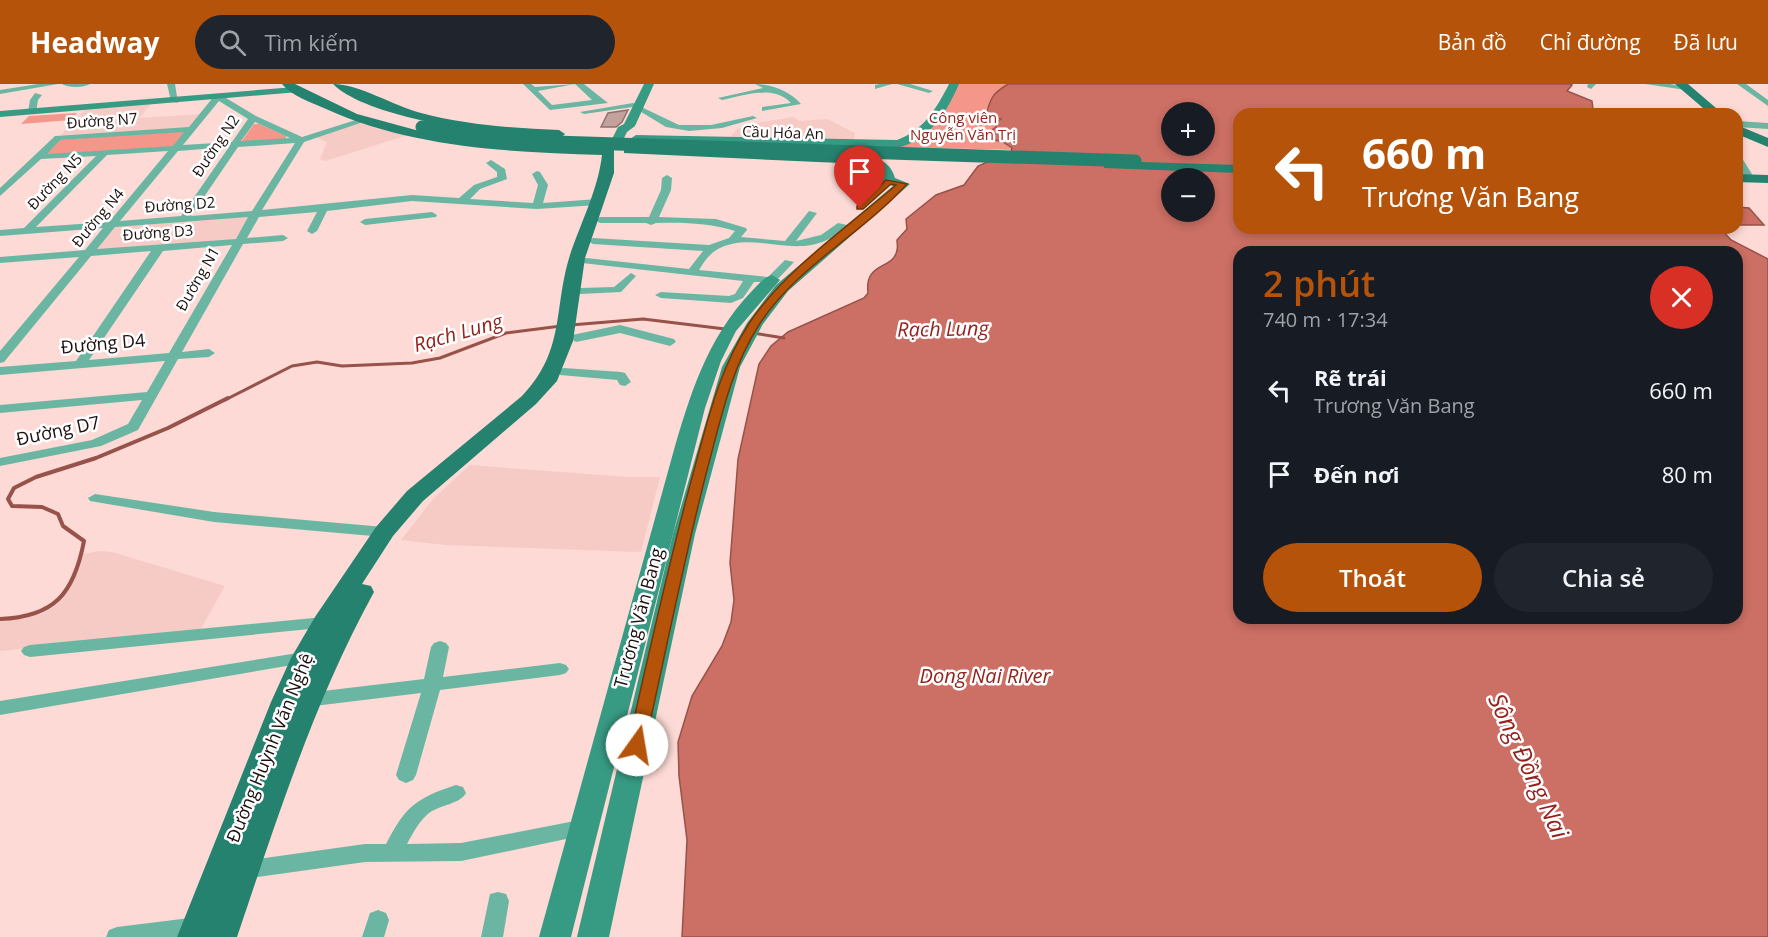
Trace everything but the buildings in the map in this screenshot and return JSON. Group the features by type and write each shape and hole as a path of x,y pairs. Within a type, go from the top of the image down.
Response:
{"main road":[{"path":"206,84 218,97"},
{"path":"620,143 636,106 649,84"},
{"path":"0,114 175,101 316,86 409,126 485,145 674,141 898,144 913,138 927,127 940,113 954,84"},
{"path":"316,86 409,126"},
{"path":"1683,86 1707,108"},
{"path":"379,114 620,143 840,159 861,156 882,166 889,175 889,181 903,184 875,210 803,268 740,331 684,534 593,937"},
{"name":"Cầu Hóa An","path":"409,126 524,141 1233,163"},
{"path":"1743,132 1768,143"},
{"path":"1743,140 1768,149"},
{"path":"674,141 696,146"},
{"path":"620,143 861,156 1233,169"},
{"name":"Đường Huỳnh Văn Nghệ","path":"209,932 304,658 324,623 384,532 529,400 547,381 558,360 572,328 577,258 620,143"},
{"name":"Đường Huỳnh Văn Nghệ","path":"209,932 243,870 306,700 339,630 393,541 421,497 537,404 554,387 564,372 586,261 600,220 620,143"},
{"name":"Cầu Hóa An","path":"696,146 752,144 1180,161"},
{"path":"1743,178 1768,181"},
{"name":"Trương Văn Bang","path":"555,937 642,601 699,403 740,331 785,266 870,200 889,181"},
{"path":"1743,186 1768,187"}],"street":[{"path":"0,92 54,84"},
{"path":"66,84 86,84"},
{"path":"171,84 175,101"},
{"path":"530,87 571,84"},
{"path":"579,84 598,101"},
{"path":"759,84 789,96 798,104 765,110"},
{"path":"878,87 888,84"},
{"path":"901,84 929,91"},
{"path":"1649,84 1683,86"},
{"path":"1741,84 1768,105"},
{"path":"530,87 552,108 598,101 636,106 655,113 665,124 685,130 753,118"},
{"path":"746,97 773,90"},
{"path":"722,98 773,90"},
{"path":"32,112 34,100 38,95"},
{"path":"218,97 253,118 301,140"},
{"name":"Đường N4","path":"0,359 218,97"},
{"path":"554,117 636,106"},
{"path":"37,158 301,140 379,114"},
{"name":"Đường N2","path":"183,219 253,118"},
{"path":"1743,124 1768,126"},
{"name":"Đường N7","path":"0,193 61,137 192,129"},
{"name":"Đường N1","path":"123,434 133,427 239,241 301,140"},
{"name":"Đường N5","path":"27,231 104,153"},
{"path":"463,200 477,187 502,179 502,171 491,163"},
{"path":"537,174 543,185 537,206"},
{"path":"651,222 661,202 667,178"},
{"name":"Đường D2","path":"0,233 255,214 412,198 507,199 537,206 598,202"},
{"path":"312,231 324,208"},
{"path":"788,244 812,213"},
{"path":"365,222 432,214"},
{"path":"600,220 651,222 675,219 721,223 728,228 742,230 732,241"},
{"path":"593,241 711,248 732,241 814,243 826,239 842,225"},
{"name":"Đường D3","path":"0,260 283,238"},
{"path":"80,364 159,248"},
{"path":"692,272 711,248"},
{"path":"586,261 765,280 771,280 785,266"},
{"path":"580,291 617,290 631,276"},
{"path":"661,295 730,300 740,296 751,278"},
{"path":"572,328 620,329 670,342"},
{"name":"Đường D4","path":"0,371 209,353"},
{"path":"564,372 621,375 625,382"},
{"path":"0,409 152,395"},
{"name":"Đường D7","path":"0,462 96,443 123,434"},
{"path":"95,498 214,517 384,532"},
{"path":"30,651 324,623"},
{"path":"406,775 432,685 440,647"},
{"path":"0,708 304,658"},
{"path":"306,700 560,669"},
{"path":"392,853 419,808 430,800 456,793"},
{"path":"243,870 365,853 461,852 585,827"},
{"path":"492,937 498,901"},
{"path":"117,937 209,932"}],"shaded area":[{"path":"151,104 139,118 202,114 190,128 61,135 86,109"},
{"path":"794,117 799,121 827,119 855,133 854,140 730,137 737,129 751,127 756,131 764,131 755,123"},
{"path":"362,121 411,134 325,161 320,159 327,142 313,136"},
{"path":"251,215 236,240 92,252 114,226"},
{"path":"470,465 627,477 660,477 641,552 445,545 401,540 433,499"},
{"path":"112,552 225,586 199,632 0,651 0,619 24,619 43,613 57,605 82,554"}],"green space":[{"name":"Công viên Nguyễn Văn Trị","path":"957,84 1008,84 982,114 1001,119 995,123 996,127 988,140 1003,142 1013,150 901,147 926,134 944,113"},
{"path":"77,113 70,120 21,124 29,116"},
{"path":"254,124 286,136 286,139 241,142"},
{"path":"189,130 174,147 41,156 58,140"}],"water":[{"name":"Dong Nai River","path":"1008,84 1570,84 1572,85 1567,91 1592,101 1593,108 1233,108 1233,234 1726,234 1743,246 1233,246 1233,624 1743,624 1743,246 1768,259 1768,937 682,937 687,840 679,776 678,742 692,696 722,646 731,622 734,600 730,563 738,459 759,364 771,346 788,332 864,298 868,293 870,276 895,256 897,240 907,229 906,219 936,195 964,185 978,166 1011,152 1012,148 1003,142 982,137 996,127 995,123 1001,119 982,114 987,111 990,101"},
{"path":"1743,208 1749,208 1764,225 1743,225"}],"waterway":[{"name":"Rạch Lung","path":"571,325 643,319 725,329"},
{"name":"Rạch Lung","path":"225,400 292,366 317,362 342,366 412,363 440,358 506,333 561,326"},
{"name":"Rạch Lung","path":"753,333 784,338"},
{"name":"Rạch Lung","path":"0,619 35,613 59,599 68,588 74,575 84,541 63,526 58,514 42,507 12,506 8,499 14,488 36,477 96,458 168,428 228,398"}],"route":[{"path":"637,745 684,534 721,394 731,367 755,323 782,288 903,184 889,181 860,208"}],"water label":[{"name":"Sông Đồng Nai","path":"1528,766"}]}
